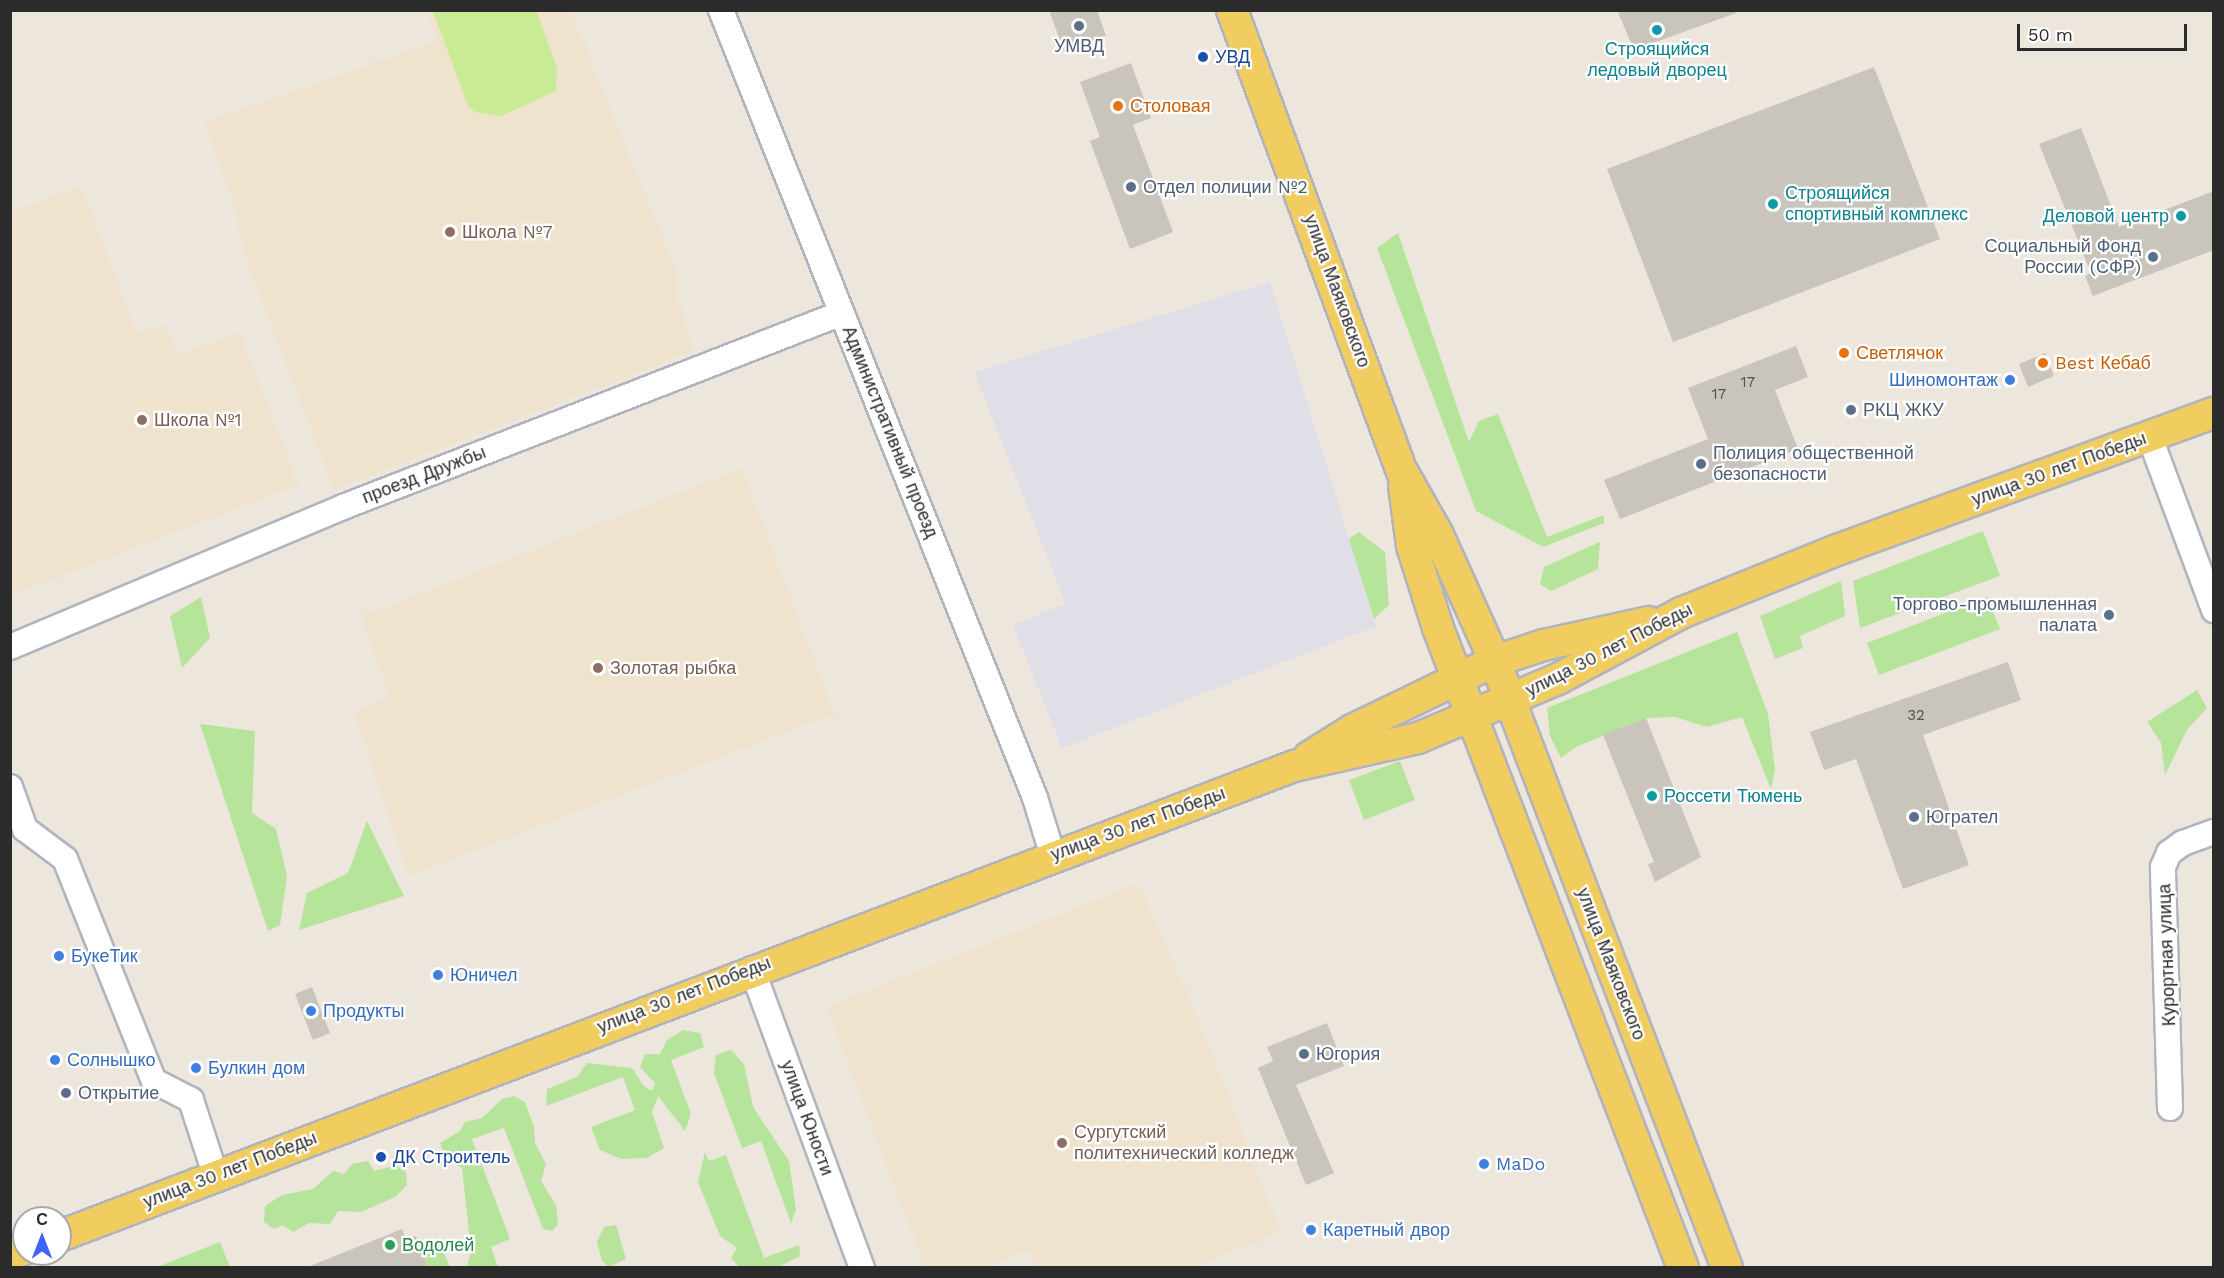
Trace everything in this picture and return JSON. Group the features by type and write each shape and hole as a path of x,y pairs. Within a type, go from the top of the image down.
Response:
{"main road":[{"name":"улица Маяковского","path":"1232,10 1402,471 1438,535 1495,661 1727,1268"},
{"name":"улица 30 лет Победы","path":"72,1231 752,969 1294,766 1363,754 1470,716 1558,680 1664,620 1837,550 2214,412"},
{"name":"улица Маяковского","path":"1402,471 1412,546 1456,677 1683,1268"},
{"path":"1294,766 1456,677 1495,661 1565,639 1664,620"}],"street":[{"name":"Административный проезд","path":"721,10 1035,798 1053,856"},
{"name":"проезд Дружбы","path":"10,647 343,507 842,313"},
{"path":"2150,435 2214,610"},
{"path":"10,787 25,829 65,859 154,1081 191,1100 216,1177"},
{"name":"Курортная улица","path":"2170,1108 2163,867 2169,853 2183,843 2214,832"},
{"name":"улица Юности","path":"752,969 862,1268"}],"shaded area":[{"name":"Школа №7","path":"427,11 571,11 678,275 679,299 693,351 334,490 243,252 236,212 205,122 437,41"},
{"name":"Школа №1","path":"81,185 137,334 165,324 177,355 240,332 299,485 11,595 11,212"},
{"path":"1270,282 1376,626 1062,748 1013,625 1066,604 974,372"},
{"name":"Золотая рыбка","path":"742,468 834,714 409,876 354,711 390,697 361,617"},
{"name":"Сургутский политехнический колледж","path":"1139,883 1213,1055 1280,1232 1195,1267 1037,1267 1028,1250 986,1267 924,1267 827,1007"}],"green space":[{"path":"433,11 537,11 557,69 556,91 501,116 475,112 468,106"},
{"path":"1398,233 1469,442 1479,421 1498,414 1547,537 1604,515 1604,523 1543,547 1476,511 1377,248"},
{"path":"1983,531 2000,576 1860,628 1853,581"},
{"path":"1359,532 1385,552 1389,605 1374,619 1349,539"},
{"path":"1600,542 1598,569 1551,591 1540,584 1544,567"},
{"path":"1841,581 1845,616 1800,636 1803,648 1775,659 1760,616"},
{"path":"201,597 210,638 182,668 170,616"},
{"path":"1987,597 2000,629 1879,675 1867,643"},
{"path":"1737,632 1768,714 1775,769 1771,789 1742,717 1707,727 1675,717 1646,718 1576,747 1561,758 1550,736 1547,708"},
{"path":"2197,690 2207,708 2187,730 2165,775 2161,743 2147,722"},
{"path":"200,724 255,731 252,813 276,829 287,876 280,925 268,931"},
{"path":"1400,761 1415,800 1364,820 1349,780"},
{"path":"367,821 404,896 299,930 307,893 348,873"},
{"path":"683,1030 700,1033 704,1047 671,1060 691,1114 685,1131 658,1096 652,1112 664,1148 647,1158 621,1159 600,1150 591,1127 635,1110 623,1077 546,1106 547,1089 577,1077 587,1063 632,1068 643,1085 652,1091 655,1083 640,1067 645,1054 660,1054 667,1040"},
{"path":"731,1050 744,1064 753,1107 789,1161 796,1210 791,1223 761,1141 742,1148 714,1073 716,1055"},
{"path":"514,1096 525,1102 534,1127 535,1143 546,1164 541,1181 556,1205 558,1224 553,1231 543,1229 504,1128 472,1139 510,1239 491,1247 498,1267 467,1267 471,1251 462,1168 447,1160 440,1143 460,1131 465,1122 482,1118 502,1099"},
{"path":"705,1152 709,1161 726,1155 764,1258 799,1245 800,1256 778,1267 739,1267 731,1258 737,1248 720,1236 698,1182"},
{"path":"368,1161 374,1171 396,1165 406,1172 407,1185 395,1197 361,1212 338,1211 330,1224 309,1223 293,1232 283,1225 274,1229 264,1222 265,1206 282,1195 313,1189 333,1171 344,1174 352,1164"},
{"path":"616,1225 626,1259 609,1267 602,1261 597,1242 604,1227"},
{"path":"427,1240 440,1244 450,1267 428,1267 422,1251"},
{"path":"220,1242 230,1267 157,1267"}],"building":[{"name":"УМВД","path":"1049,10 1097,10 1106,36 1064,51"},
{"name":"Строящийся ледовый дворец","path":"1617,10 1735,10 1736,13 1634,50"},
{"name":"Отдел полиции №2","path":"1131,63 1151,118 1133,125 1173,232 1130,249 1090,141 1100,137 1080,82"},
{"name":"Строящийся спортивный комплекс","path":"1874,67 1940,239 1673,342 1607,169"},
{"name":"Деловой центр","path":"2081,128 2119,227 2214,191 2214,250 2093,296 2085,276 2091,273 2039,144"},
{"path":"1796,346 1808,377 1775,390 1798,449 1620,519 1604,480 1708,439 1688,388"},
{"path":"2045,353 2054,376 2028,387 2019,364"},
{"path":"2008,662 2021,700 1923,735 1969,865 1903,889 1856,759 1824,770 1810,732"},
{"name":"Россети Тюмень","path":"1646,718 1701,857 1655,882 1648,864 1654,862 1603,735"},
{"name":"Продукты","path":"312,987 330,1033 313,1040 295,994"},
{"path":"1327,1023 1344,1066 1296,1085 1334,1173 1306,1185 1258,1068 1273,1061 1267,1047"},
{"name":"Водолей","path":"402,1229 406,1239 416,1236 428,1268 305,1268"}],"place":[{"name":"УМВД","path":"1079,26"},
{"name":"Строящийся ледовый дворец","path":"1657,30"},
{"name":"УВД","path":"1203,57"},
{"name":"Столовая","path":"1118,106"},
{"name":"Отдел полиции №2","path":"1131,187"},
{"name":"Строящийся спортивный комплекс","path":"1773,204"},
{"name":"Деловой центр","path":"2181,216"},
{"name":"Школа №7","path":"450,232"},
{"name":"Социальный Фонд России (СФР)","path":"2153,257"},
{"name":"Светлячок","path":"1844,353"},
{"name":"Best Кебаб","path":"2043,363"},
{"name":"Шиномонтаж","path":"2010,380"},
{"name":"РКЦ ЖКУ","path":"1851,410"},
{"name":"Школа №1","path":"142,420"},
{"name":"Полиция общественной безопасности","path":"1701,464"},
{"name":"Торгово-промышленная палата","path":"2109,615"},
{"name":"Золотая рыбка","path":"598,668"},
{"name":"Россети Тюмень","path":"1652,796"},
{"name":"Югрател","path":"1914,817"},
{"name":"БукеТик","path":"59,956"},
{"name":"Юничел","path":"438,975"},
{"name":"Продукты","path":"311,1011"},
{"name":"Югория","path":"1304,1054"},
{"name":"Солнышко","path":"55,1060"},
{"name":"Булкин дом","path":"196,1068"},
{"name":"Открытие","path":"66,1093"},
{"name":"Сургутский политехнический колледж","path":"1062,1143"},
{"name":"ДК Строитель","path":"381,1157"},
{"name":"MaDo","path":"1484,1164"},
{"name":"Каретный двор","path":"1311,1230"},
{"name":"Водолей","path":"390,1245"}]}
